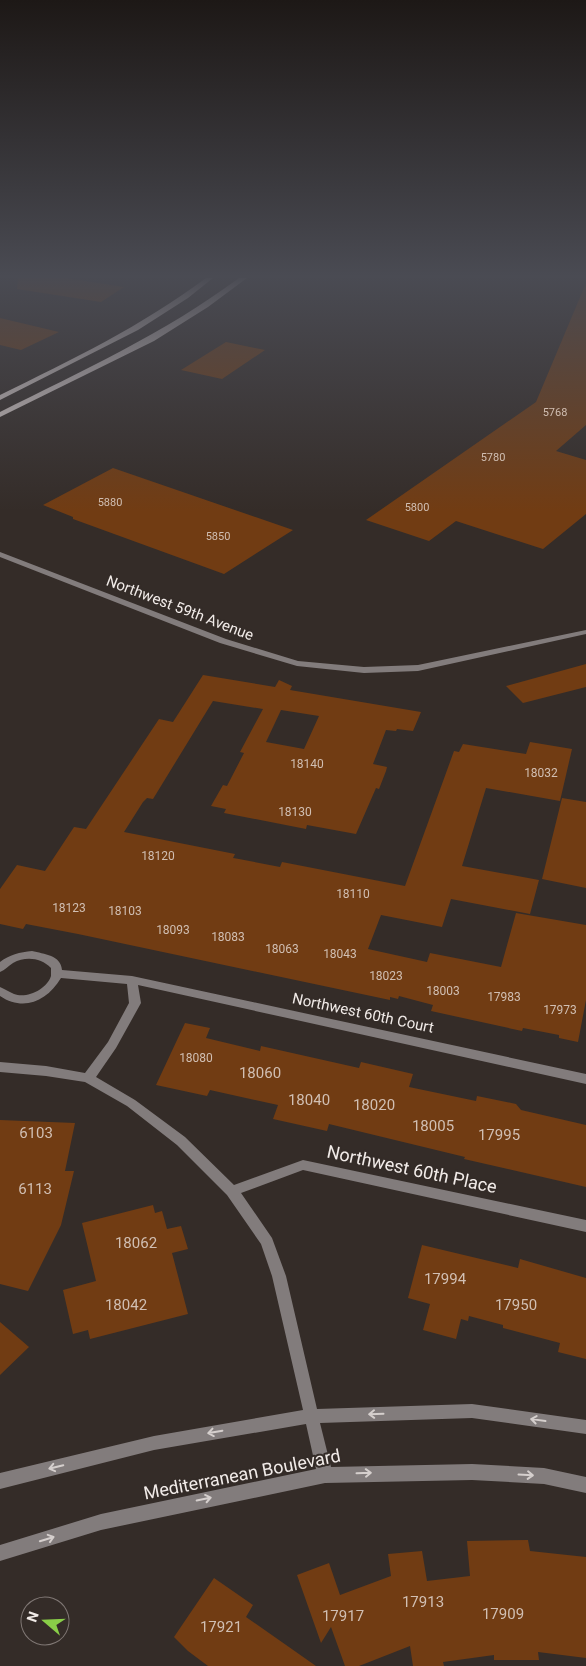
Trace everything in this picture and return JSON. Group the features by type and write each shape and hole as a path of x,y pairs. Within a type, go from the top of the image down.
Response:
{"main road":[{"path":"0,398 82,356"},
{"path":"93,368 84,364 98,356"},
{"path":"0,415 118,356"}],"street":[{"name":"Northwest 59th Avenue","path":"2,553 223,642 297,663 364,670 418,668 586,632"},
{"path":"0,968 15,958 27,955 38,956 48,960 55,966 57,974 55,982 48,990 38,996 25,999 13,998 0,991"},
{"name":"Northwest 60th Court","path":"57,974 132,980 586,1079"},
{"path":"88,1078 112,1045 135,1003 132,980"},
{"path":"0,1067 46,1071 88,1078 131,1103 181,1141 232,1191 267,1242 279,1276 325,1475"},
{"name":"Northwest 60th Place","path":"232,1191 303,1165 586,1226"},
{"path":"0,1481 154,1443 311,1416 472,1411 586,1427"},
{"name":"Mediterranean Boulevard","path":"0,1553 100,1522 325,1475 472,1472 544,1476 586,1484"}],"building":[{"path":"204,356 256,356 222,379 181,370"},
{"path":"555,356 586,356 586,425 556,451 586,460 586,514 543,549 456,521 429,541 366,520 536,402"},
{"path":"113,468 293,530 224,574 73,519 73,517 43,505"},
{"path":"586,664 586,687 523,703 506,686"},
{"path":"203,675 275,687 279,680 292,686 290,690 421,712 413,731 386,730 373,764 387,767 386,771 379,789 376,788 356,834 307,825 306,829 224,813 226,809 211,806 223,785 227,786 244,753 240,752 263,709 213,701 153,799 147,798 143,802 124,832 235,854 233,858 280,867 282,862 405,886 454,751 459,752 463,744 526,754 530,742 572,749 560,801 486,788 462,866 539,880 530,914 451,899 442,927 381,915 368,949 427,962 430,953 501,967 516,913 586,925 586,1000 578,1042 559,1038 559,1035 523,1028 522,1031 431,1011 433,1005 399,996 398,999 390,997 390,1000 78,934 26,924 23,929 0,924 0,889 17,865 45,871 74,827 86,829 159,719 173,722","holes":["281,710 319,716 304,749 266,742"]},
{"path":"562,798 586,802 586,888 542,879"},
{"path":"185,1023 210,1028 206,1038 260,1051 261,1046 359,1068 361,1062 413,1074 409,1087 476,1101 477,1096 516,1104 521,1110 586,1125 586,1187 464,1159 465,1157 329,1124 327,1131 273,1119 278,1105 210,1090 207,1096 156,1085"},
{"path":"0,1120 75,1123 65,1171 74,1171 61,1225 28,1291 0,1284"},
{"path":"153,1205 155,1213 162,1211 167,1229 181,1226 188,1249 172,1253 188,1314 90,1339 88,1330 73,1334 63,1290 96,1281 82,1223"},
{"path":"422,1245 518,1268 520,1259 586,1278 586,1359 558,1352 560,1343 503,1328 503,1325 469,1316 468,1321 461,1319 456,1339 423,1330 430,1304 408,1298"},
{"path":"0,1322 29,1347 0,1375"},
{"path":"528,1540 530,1551 586,1557 586,1658 538,1652 539,1660 494,1660 494,1655 443,1662 444,1666 413,1666 410,1646 359,1666 345,1666 331,1627 321,1643 297,1575 329,1563 340,1595 391,1576 388,1554 422,1551 427,1581 470,1576 467,1541"},
{"path":"214,1578 253,1605 246,1617 316,1666 208,1666 188,1651 174,1637"}]}
